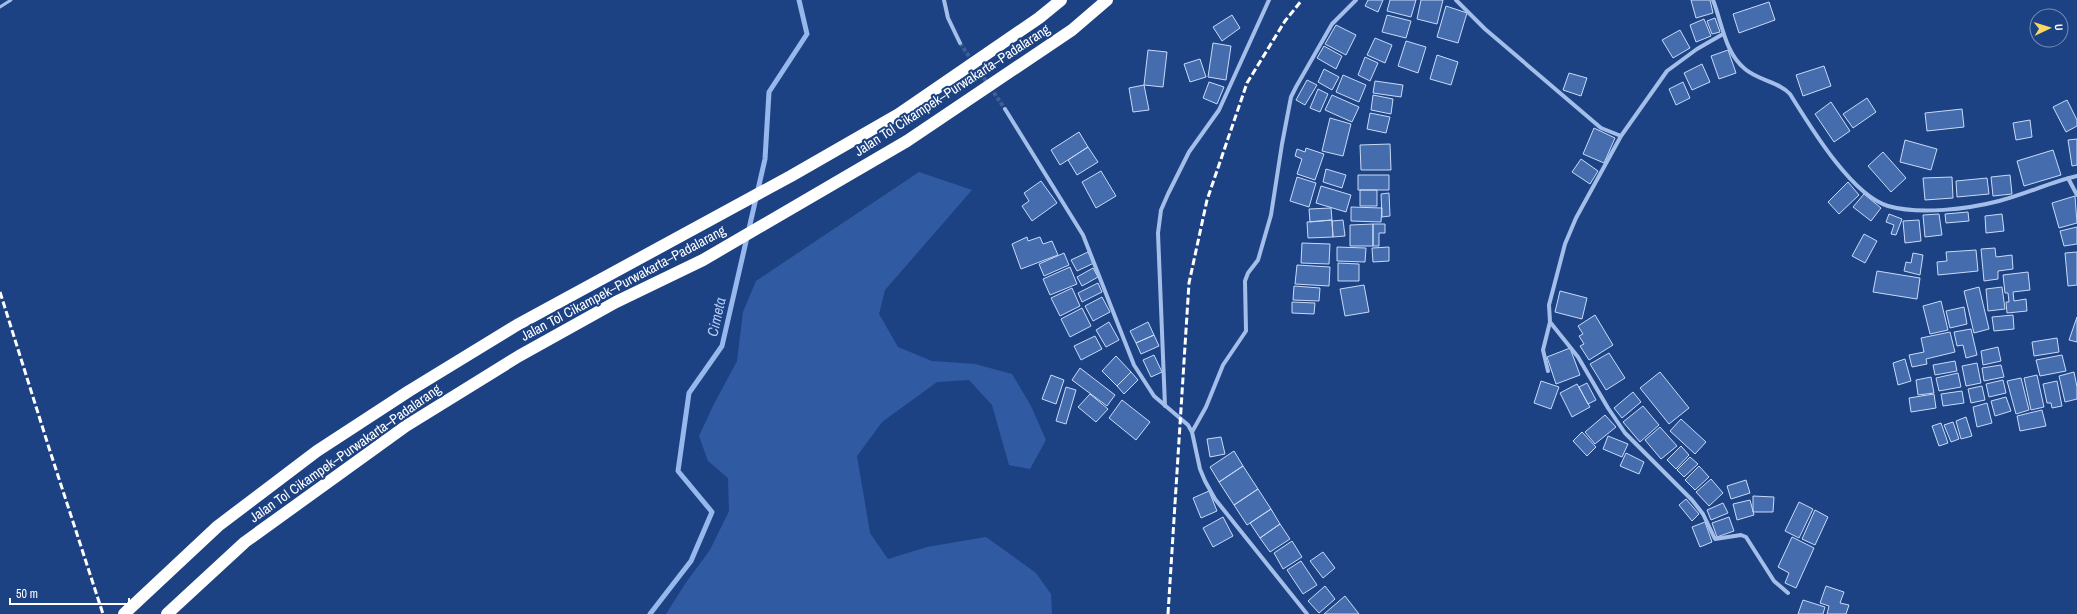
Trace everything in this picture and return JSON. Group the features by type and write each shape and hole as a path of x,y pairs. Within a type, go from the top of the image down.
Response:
{"highway":[{"name":"Jalan Tol Cikampek–Purwakarta–Padalarang","path":"124,614 218,526 317,451 409,391 523,321 791,176 899,114 1039,18 1061,0"},
{"name":"Jalan Tol Cikampek–Purwakarta–Padalarang","path":"167,614 245,542 406,426 519,356 616,302 702,260 907,141 1072,30 1107,0"}],"street":[{"path":"944,0 948,18 960,43"},
{"path":"1165,406 1158,233 1161,210 1189,152 1219,110 1270,0"},
{"path":"1192,432 1206,407 1223,365 1246,331 1245,281 1248,273 1258,260 1271,215 1291,97 1307,66 1332,24 1356,0"},
{"path":"1456,0 1485,29 1601,128 1621,136"},
{"path":"1713,0 1723,34 1733,54 1745,69 1783,86 1790,94 1832,158 1857,185 1873,198 1887,206 1921,211 1971,206 2023,194 2077,176"},
{"path":"1548,370 1544,350 1550,322 1549,305 1565,244 1576,218 1621,136 1667,71 1697,49 1723,34"},
{"path":"1005,109 1083,235 1134,365 1154,396 1188,425 1192,432 1200,469 1215,500 1307,614"},
{"path":"2068,178 2077,195"},
{"path":"1550,322 1578,357 1608,408 1625,433 1692,500 1703,514 1715,539 1741,535 1746,537 1774,581 1788,593"}],"lane":[{"path":"0,7 11,0"}],"shaded area":[{"path":"919,172 972,190 885,290 879,314 898,347 932,361 975,364 1012,374 1031,406 1046,440 1030,469 1009,465 992,405 969,380 937,382 882,422 857,456 870,533 888,559 927,547 986,537 1036,573 1051,594 1052,614 666,614 685,584 710,550 729,511 728,478 708,461 699,436 737,361 743,312 756,281"}],"building":[{"path":"1368,0 1383,0 1378,12 1365,6"},
{"path":"1390,0 1416,0 1411,17 1387,11"},
{"path":"1421,0 1443,0 1437,24 1417,19"},
{"path":"1691,0 1710,0 1713,13 1696,18"},
{"path":"1769,2 1775,20 1739,33 1733,14"},
{"path":"1446,6 1467,13 1458,43 1437,37"},
{"path":"1232,15 1240,28 1222,41 1213,27"},
{"path":"1387,15 1411,21 1406,38 1382,32"},
{"path":"1715,18 1720,32 1712,34 1707,21"},
{"path":"1704,19 1711,36 1696,42 1690,25"},
{"path":"1336,25 1356,35 1346,55 1325,44"},
{"path":"1680,30 1690,48 1673,58 1662,40"},
{"path":"1375,38 1392,45 1385,63 1367,55"},
{"path":"1406,41 1426,47 1418,73 1398,66"},
{"path":"1213,43 1231,46 1226,80 1208,77"},
{"path":"1324,46 1342,56 1336,69 1317,58"},
{"path":"1148,50 1167,52 1163,87 1144,85"},
{"path":"1728,50 1736,73 1719,79 1711,56"},
{"path":"1437,55 1458,62 1451,85 1430,79"},
{"path":"1365,57 1378,63 1370,81 1358,75"},
{"path":"1200,59 1206,77 1190,82 1184,64"},
{"path":"1702,64 1710,82 1692,90 1684,73"},
{"path":"1824,66 1831,86 1803,96 1796,75"},
{"path":"1324,69 1339,77 1332,90 1318,82"},
{"path":"1569,73 1587,78 1581,96 1563,90"},
{"path":"1343,75 1366,85 1359,102 1336,92"},
{"path":"1307,80 1317,85 1305,105 1296,100"},
{"path":"1375,81 1403,85 1401,97 1373,93"},
{"path":"1209,82 1224,87 1217,104 1203,98"},
{"path":"1683,82 1690,98 1676,105 1669,89"},
{"path":"1144,85 1149,110 1133,112 1129,88"},
{"path":"1318,89 1328,94 1320,112 1310,108"},
{"path":"1332,95 1359,107 1352,122 1325,110"},
{"path":"1373,95 1393,99 1391,114 1371,110"},
{"path":"1867,98 1876,112 1853,128 1843,114"},
{"path":"2067,100 2077,120 2077,126 2066,132 2053,107"},
{"path":"1831,102 1850,131 1834,142 1815,114"},
{"path":"1962,109 1964,127 1927,131 1925,113"},
{"path":"1370,113 1390,117 1386,133 1367,129"},
{"path":"1330,118 1351,124 1343,156 1322,151"},
{"path":"2030,120 2032,137 2016,140 2013,123"},
{"path":"1594,128 1615,138 1604,163 1583,154"},
{"path":"1079,132 1088,147 1060,165 1051,150"},
{"path":"2077,139 2077,165 2072,166 2068,140"},
{"path":"1905,140 1937,149 1931,170 1900,162"},
{"path":"1390,144 1391,170 1361,170 1360,145"},
{"path":"1088,147 1098,162 1077,175 1068,160"},
{"path":"1306,148 1324,154 1315,180 1297,174 1302,159 1295,156 1297,149 1305,152"},
{"path":"2053,150 2061,175 2024,186 2017,161"},
{"path":"1883,152 1906,178 1891,192 1868,166"},
{"path":"1581,159 1598,171 1590,184 1572,172"},
{"path":"1326,169 1346,175 1342,188 1323,182"},
{"path":"1101,171 1116,196 1096,208 1082,182"},
{"path":"1358,175 1389,175 1389,190 1358,190"},
{"path":"2010,175 2012,194 1993,196 1991,177"},
{"path":"1297,177 1316,183 1309,207 1290,201"},
{"path":"1952,177 1953,198 1925,200 1923,178"},
{"path":"1987,178 1989,194 1957,197 1956,181"},
{"path":"1041,181 1057,203 1032,221 1022,206 1029,201 1024,193"},
{"path":"1848,182 1859,195 1839,214 1828,202"},
{"path":"1321,186 1351,195 1346,212 1316,203"},
{"path":"1360,190 1377,190 1377,206 1360,206"},
{"path":"1389,193 1390,216 1382,217 1381,194"},
{"path":"1864,194 1881,208 1871,221 1853,207"},
{"path":"2075,196 2077,223 2059,228 2052,203"},
{"path":"1351,207 1382,208 1381,222 1351,221"},
{"path":"1331,208 1332,220 1310,222 1309,209"},
{"path":"1968,212 1969,221 1946,223 1945,214"},
{"path":"1889,214 1902,219 1896,235 1891,234 1894,225 1886,222"},
{"path":"1939,214 1942,235 1925,237 1923,215"},
{"path":"2002,214 2004,231 1986,233 1985,216"},
{"path":"1332,220 1333,237 1308,238 1307,222"},
{"path":"1343,220 1345,236 1333,237 1332,221"},
{"path":"1919,220 1921,241 1905,243 1903,221"},
{"path":"1373,224 1385,224 1385,233 1379,233 1379,246 1373,246"},
{"path":"1373,224 1373,246 1350,246 1350,225"},
{"path":"2077,227 2077,244 2064,246 2060,231"},
{"path":"1864,234 1877,241 1865,263 1852,256"},
{"path":"1027,237 1028,241 1040,237 1043,244 1052,241 1058,255 1021,269 1012,244"},
{"path":"1302,243 1330,244 1329,264 1301,263"},
{"path":"1337,247 1366,248 1365,262 1337,261"},
{"path":"1389,247 1389,261 1373,262 1372,248"},
{"path":"1995,248 1996,257 2012,255 2013,269 1998,271 1998,279 1984,281 1981,249"},
{"path":"1976,250 1978,271 1938,275 1937,262 1947,261 1946,252"},
{"path":"1088,252 1094,263 1077,271 1071,260"},
{"path":"2077,252 2077,285 2068,286 2065,253"},
{"path":"1064,253 1069,265 1044,276 1039,264"},
{"path":"1913,253 1923,255 1920,275 1904,271 1906,262 1911,263"},
{"path":"1338,263 1359,264 1359,281 1338,281"},
{"path":"1297,265 1330,267 1329,286 1295,284"},
{"path":"1070,267 1077,284 1050,295 1043,279"},
{"path":"1093,268 1098,277 1082,286 1077,277"},
{"path":"1877,271 1920,278 1917,299 1873,292"},
{"path":"2028,272 2030,290 2013,292 2014,301 2026,299 2027,311 2007,313 2006,302 2009,302 2008,293 2005,293 2003,275"},
{"path":"1098,283 1102,292 1082,302 1078,293"},
{"path":"1364,285 1369,312 1345,316 1340,289"},
{"path":"1294,286 1320,288 1319,301 1293,300"},
{"path":"1979,287 1989,329 1974,333 1964,291"},
{"path":"2002,287 2005,309 1988,311 1986,289"},
{"path":"1072,288 1080,306 1060,316 1051,298"},
{"path":"1560,291 1587,298 1582,319 1555,312"},
{"path":"1102,297 1110,312 1093,321 1085,306"},
{"path":"1941,301 1948,330 1930,334 1923,306"},
{"path":"1292,302 1315,303 1314,314 1292,313"},
{"path":"1964,307 1967,324 1950,328 1946,311"},
{"path":"1082,308 1091,326 1070,337 1061,319"},
{"path":"1595,315 1613,345 1589,360 1580,346 1584,344 1579,336 1583,334 1578,326"},
{"path":"2013,315 2014,329 1994,331 1992,317"},
{"path":"2077,317 2077,342 2069,340"},
{"path":"1109,322 1119,340 1106,347 1096,330"},
{"path":"1148,322 1154,335 1136,343 1130,331"},
{"path":"1971,329 1977,355 1966,358 1963,345 1957,346 1954,332"},
{"path":"1950,332 1955,352 1926,359 1927,364 1912,367 1909,355 1924,352 1921,338"},
{"path":"1154,335 1159,346 1141,354 1136,343"},
{"path":"1095,336 1102,349 1081,360 1074,346"},
{"path":"2057,338 2059,352 2034,356 2032,342"},
{"path":"1998,347 2001,361 1983,365 1981,351"},
{"path":"1570,348 1580,375 1556,384 1547,357"},
{"path":"1609,353 1625,378 1606,390 1590,364"},
{"path":"1154,355 1162,372 1151,377 1143,360"},
{"path":"2062,355 2066,371 2040,376 2036,360"},
{"path":"1116,356 1131,372 1117,386 1102,371"},
{"path":"1905,359 1911,381 1898,385 1893,363"},
{"path":"1955,361 1957,371 1935,375 1933,365"},
{"path":"1977,363 1981,383 1966,386 1962,366"},
{"path":"2001,365 2004,377 1984,381 1982,368"},
{"path":"1080,368 1115,395 1107,406 1072,380"},
{"path":"1131,372 1138,380 1124,394 1117,386"},
{"path":"1660,372 1689,408 1669,424 1640,388"},
{"path":"2074,372 2077,387 2077,399 2065,402 2059,376"},
{"path":"1958,373 1961,387 1939,391 1936,378"},
{"path":"1051,375 1064,380 1056,404 1042,399"},
{"path":"2037,375 2044,407 2031,410 2024,378"},
{"path":"1931,377 1934,393 1918,395 1916,380"},
{"path":"2021,378 2029,410 2016,414 2007,381"},
{"path":"2003,380 2006,393 1989,397 1986,384"},
{"path":"1541,381 1559,387 1551,409 1534,403"},
{"path":"2057,381 2062,406 2052,408 2051,403 2047,403 2043,384"},
{"path":"1587,383 1596,400 1588,404 1579,387"},
{"path":"1577,384 1590,407 1572,417 1560,393"},
{"path":"1982,386 1985,400 1971,403 1968,389"},
{"path":"1066,387 1076,390 1066,424 1056,421"},
{"path":"1962,391 1964,403 1943,406 1941,394"},
{"path":"1633,392 1641,402 1622,418 1614,408"},
{"path":"1090,394 1108,409 1096,422 1078,407"},
{"path":"1934,394 1936,408 1911,412 1909,398"},
{"path":"2006,397 2011,411 1995,416 1991,401"},
{"path":"1122,400 1150,422 1136,440 1109,418"},
{"path":"1987,403 1992,423 1977,427 1973,407"},
{"path":"1643,406 1659,425 1640,442 1623,422"},
{"path":"2042,410 2046,426 2020,431 2017,416"},
{"path":"1605,415 1616,427 1595,444 1585,432"},
{"path":"1966,417 1972,436 1961,439 1956,421"},
{"path":"1681,419 1706,442 1695,454 1670,431"},
{"path":"1953,422 1959,439 1951,442 1944,425"},
{"path":"1941,423 1948,443 1939,446 1932,426"},
{"path":"1660,427 1677,446 1661,459 1645,440"},
{"path":"1582,432 1596,447 1587,456 1573,441"},
{"path":"1608,436 1628,444 1622,457 1603,449"},
{"path":"1221,437 1225,454 1210,457 1207,439"},
{"path":"1681,446 1689,455 1676,469 1667,460"},
{"path":"1234,451 1243,466 1219,482 1210,467"},
{"path":"1626,453 1644,462 1639,474 1620,466"},
{"path":"1690,457 1698,464 1684,477 1677,470"},
{"path":"1243,466 1258,489 1234,505 1219,482"},
{"path":"1699,466 1709,477 1695,490 1685,480"},
{"path":"1711,479 1723,493 1709,506 1696,492"},
{"path":"1746,480 1750,493 1731,499 1727,486"},
{"path":"1258,489 1271,509 1247,525 1234,505"},
{"path":"1209,491 1217,511 1201,518 1193,498"},
{"path":"1753,496 1774,497 1773,512 1753,512"},
{"path":"1686,499 1699,514 1692,521 1679,505"},
{"path":"1750,500 1754,515 1737,520 1733,504"},
{"path":"1799,502 1813,509 1799,538 1785,531"},
{"path":"1723,503 1728,513 1711,520 1707,510"},
{"path":"1271,509 1280,524 1260,538 1250,523"},
{"path":"1815,510 1828,517 1815,545 1802,539"},
{"path":"1223,517 1233,536 1213,547 1203,528"},
{"path":"1729,517 1734,531 1717,537 1712,523"},
{"path":"1705,522 1712,542 1700,547 1692,527"},
{"path":"1280,524 1290,539 1270,552 1260,538"},
{"path":"1792,537 1814,548 1796,588 1785,583 1789,573 1778,567"},
{"path":"1292,541 1302,557 1283,569 1274,553"},
{"path":"1323,552 1335,568 1323,578 1310,561"},
{"path":"1301,561 1317,585 1303,594 1287,570"},
{"path":"1325,586 1335,599 1319,613 1308,601"},
{"path":"1826,586 1844,592 1840,603 1849,605 1846,614 1827,614 1829,606 1820,603"},
{"path":"1345,596 1359,614 1324,614"},
{"path":"1803,600 1825,607 1823,614 1798,614"}],"waterway":[{"name":"Cimeta","path":"650,614 691,561 712,512 678,471 689,393 722,346 765,159 769,92 807,34 799,0"}],"tunnel":[{"path":"960,43 1005,109"}],"railway":[{"path":"1168,614 1189,283 1207,200 1247,83 1285,21 1302,0"},
{"path":"0,292 103,614"}]}
